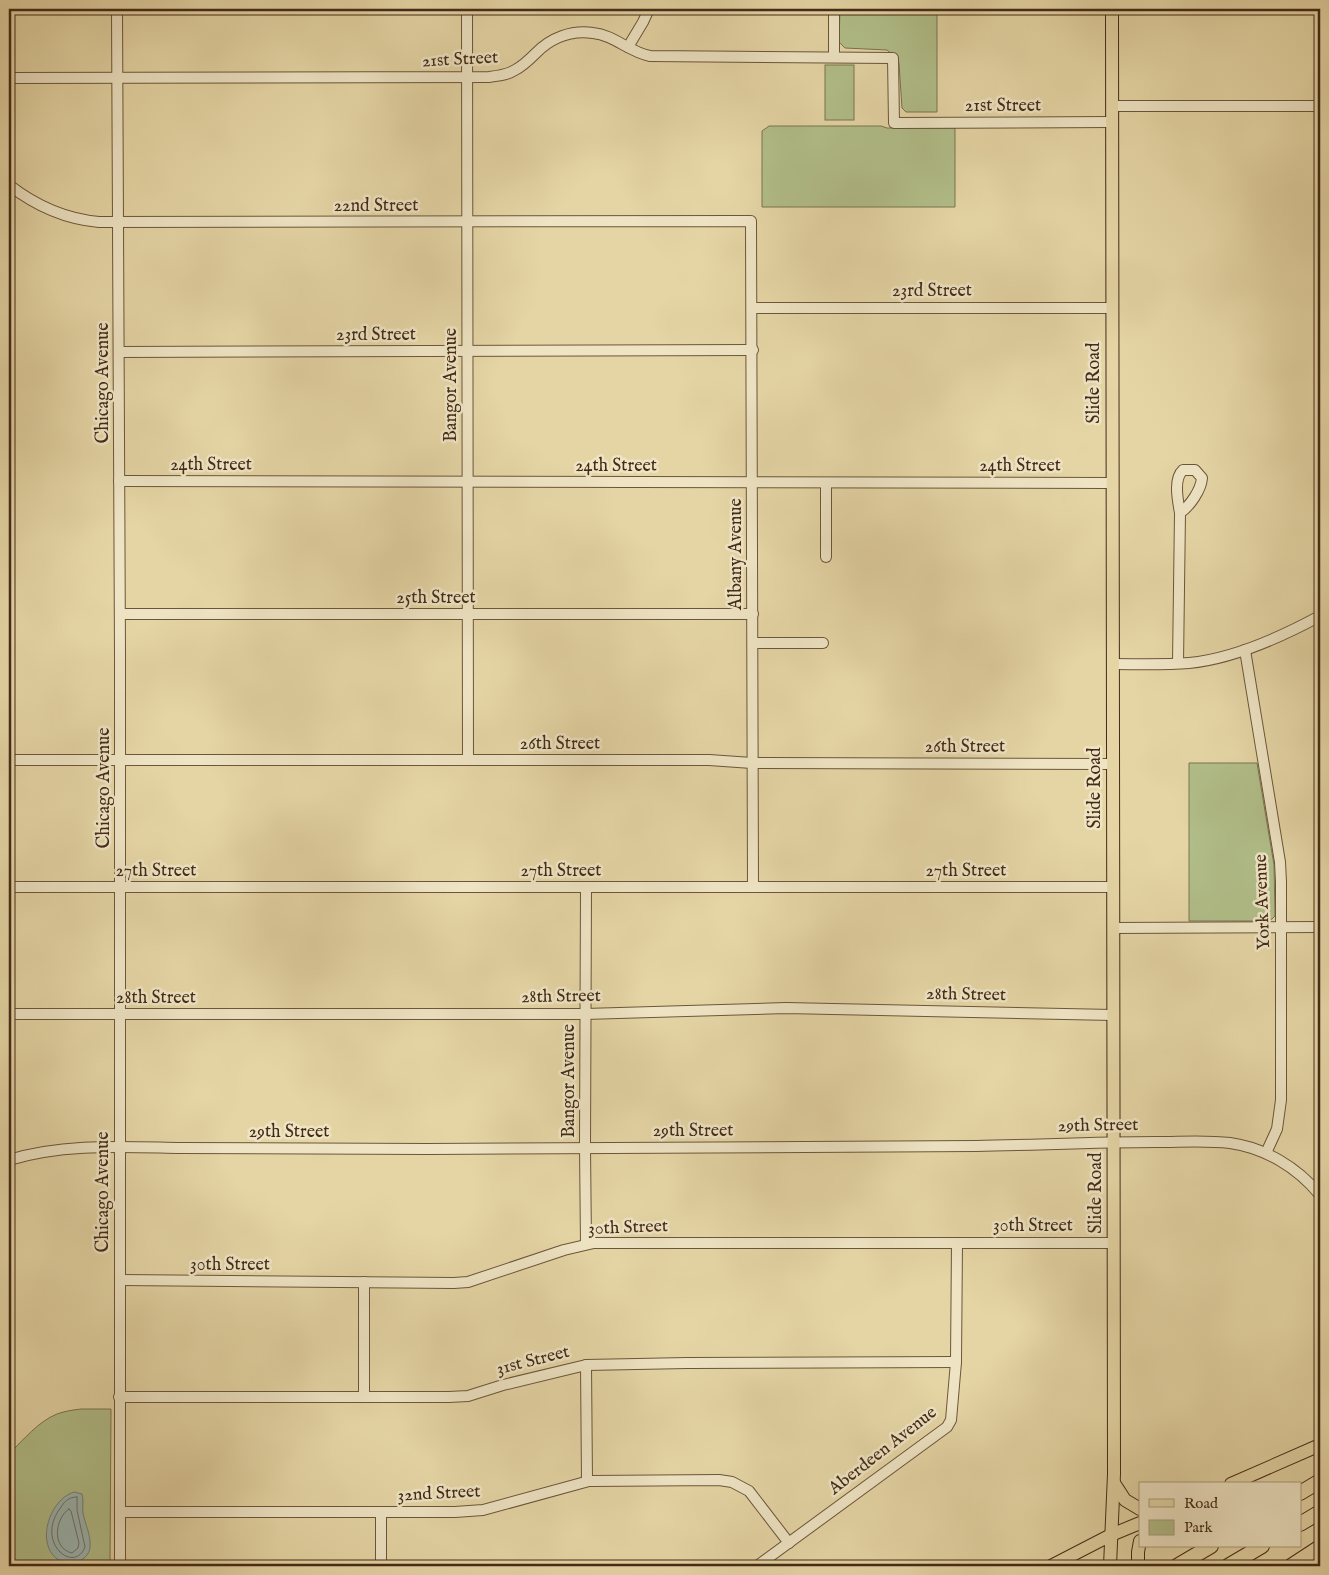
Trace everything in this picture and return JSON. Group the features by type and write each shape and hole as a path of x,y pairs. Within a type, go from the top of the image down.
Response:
{"highway":[{"path":"1302,1492 1320,1482"},
{"path":"1302,1523 1320,1512"},
{"path":"1291,1566 1320,1547"},
{"path":"1177,1566 1207,1548"},
{"path":"1228,1566 1259,1548"}],"main road":[{"name":"Slide Road","path":"1110,1566 1114,1483 1112,9"},
{"path":"1235,1482 1320,1444"},
{"path":"1114,1483 1125,1500 1139,1508"},
{"path":"1051,1566 1111,1535 1139,1523"},
{"path":"1138,1566 1139,1546"},
{"path":"1295,1566 1320,1553"}],"street":[{"name":"Chicago Avenue","path":"117,9 120,614 120,1566"},
{"name":"Bangor Avenue","path":"467,9 468,760"},
{"path":"628,47 644,22 649,9"},
{"path":"834,9 834,56"},
{"name":"21st Street","path":"9,78 489,77 505,75 517,70 551,40 565,35 592,32 616,40 640,54 650,56 834,56 893,58 894,123 1112,122"},
{"path":"1112,106 1320,106"},
{"name":"22nd Street","path":"9,185 26,198 55,212 88,221 751,221"},
{"name":"Albany Avenue","path":"751,221 753,308 753,887"},
{"name":"23rd Street","path":"753,308 1112,308"},
{"name":"23rd Street","path":"119,352 753,350"},
{"name":"24th Street","path":"119,481 1112,483"},
{"path":"826,483 826,557"},
{"path":"1178,663 1180,513"},
{"name":"25th Street","path":"120,614 753,614"},
{"path":"1112,664 1178,663 1209,660 1245,650 1303,626 1320,616"},
{"path":"753,643 823,643"},
{"name":"York Avenue","path":"1245,650 1280,862 1281,1100 1277,1129 1266,1153"},
{"name":"26th Street","path":"9,760 709,760 752,763 1112,764"},
{"name":"27th Street","path":"9,888 1112,887"},
{"name":"Bangor Avenue","path":"586,888 586,1244"},
{"path":"1113,928 1320,927"},
{"name":"28th Street","path":"9,1014 585,1014 786,1008 1113,1014"},
{"name":"29th Street","path":"9,1160 48,1151 120,1147 585,1148 980,1146 1113,1142 1212,1142 1238,1144 1266,1153 1296,1171 1320,1195"},
{"name":"Aberdeen Avenue","path":"757,1566 947,1427 952,1420 956,1362 956,1243"},
{"name":"30th Street","path":"120,1280 468,1282 586,1244 1113,1243"},
{"path":"364,1282 364,1397"},
{"name":"31st Street","path":"119,1397 468,1396 503,1385 586,1365 956,1362"},
{"path":"586,1365 587,1481"},
{"name":"32nd Street","path":"120,1512 455,1512 483,1510 587,1481 719,1480 732,1482 748,1491 789,1543"},
{"path":"381,1512 381,1566"}],"green space":[{"path":"840,9 937,9 937,112 906,112 902,108 898,60 887,50 845,48 839,42"},
{"path":"825,65 854,65 854,120 825,120"},
{"path":"769,126 955,128 955,207 762,207 762,131"},
{"path":"1189,763 1257,763 1274,865 1275,916 1272,919 1265,921 1189,921"},
{"path":"81,1409 111,1409 110,1566 9,1566 9,1454 32,1431 50,1417 63,1412"}],"water":[{"path":"74,1492 82,1494 83,1513 89,1534 90,1548 84,1558 77,1563 70,1564 56,1558 49,1549 47,1528 50,1516 56,1506 64,1497"}]}
